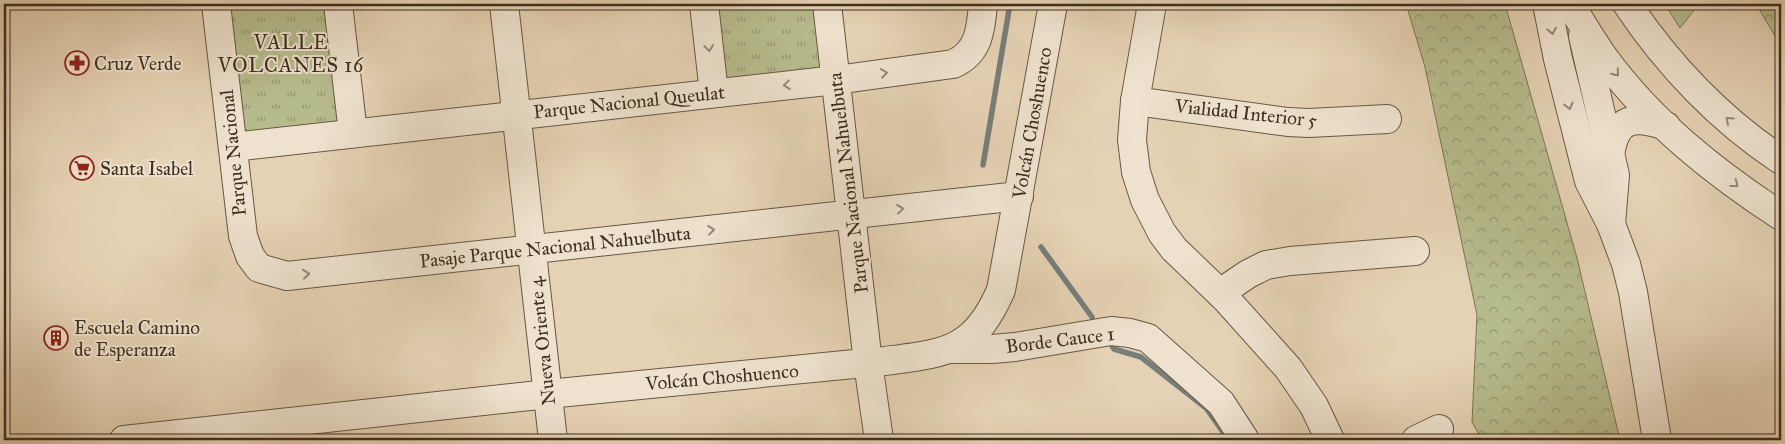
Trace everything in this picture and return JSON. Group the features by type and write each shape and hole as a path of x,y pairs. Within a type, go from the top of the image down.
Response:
{"street":[{"name":"Parque Nacional","path":"216,4 243,236 250,256 259,268"},
{"path":"338,4 353,133"},
{"name":"Nueva Oriente 4","path":"504,4 554,440"},
{"path":"704,4 714,93"},
{"name":"Parque Nacional Nahuelbuta","path":"827,4 868,363 879,440"},
{"name":"Parque Nacional Queulat","path":"233,146 836,80 953,64 963,60 975,46 983,4"},
{"name":"Volcán Choshuenco","path":"124,440 172,438 548,394 868,363 925,356 950,350 971,335 981,324 989,314 1001,290 1053,4"},
{"path":"1547,4 1588,181 1611,224 1626,264 1633,292 1657,440"},
{"path":"1627,4 1665,55 1700,92 1749,138 1781,160"},
{"path":"1148,5 1132,140 1136,172 1145,200 1166,239 1174,249 1220,293 1288,368 1314,406 1330,440"},
{"path":"1574,9 1614,175 1611,224"},
{"path":"1574,9 1605,59 1620,78 1666,126 1708,164 1746,193 1781,216"},
{"name":"Vialidad Interior 5","path":"1136,101 1288,122 1309,123 1387,119"},
{"path":"1610,155 1615,134 1624,124 1635,120 1647,120 1666,126"},
{"name":"Pasaje Parque Nacional Nahuelbuta","path":"259,268 287,276 1019,196"},
{"path":"1220,293 1248,274 1266,265 1290,261 1415,251"},
{"name":"Borde Cauce 1","path":"950,350 1015,347 1111,331 1130,333 1148,338 1221,403 1245,440"}],"green space":[{"path":"248,4 333,4 347,127 243,139 228,6"},
{"path":"709,4 819,4 826,74 724,85"},
{"path":"1406,4 1505,4 1577,258 1620,440 1482,440 1472,422 1477,315 1425,67"},
{"path":"1665,4 1699,4 1680,28"},
{"path":"1756,4 1781,4 1781,46"},
{"path":"4,373 10,429 4,430"}],"waterway":[{"path":"983,165 1010,4"},
{"path":"1041,247 1092,317"},
{"path":"1112,346 1114,349 1141,357 1206,408 1228,439"}],"place":[{"name":"Cruz Verde","path":"77,63"},
{"name":"Santa Isabel","path":"82,168"},
{"name":"Escuela Camino de Esperanza","path":"56,338"}],"district":[{"name":"VALLE VOLCANES 16","path":"291,54"}]}
